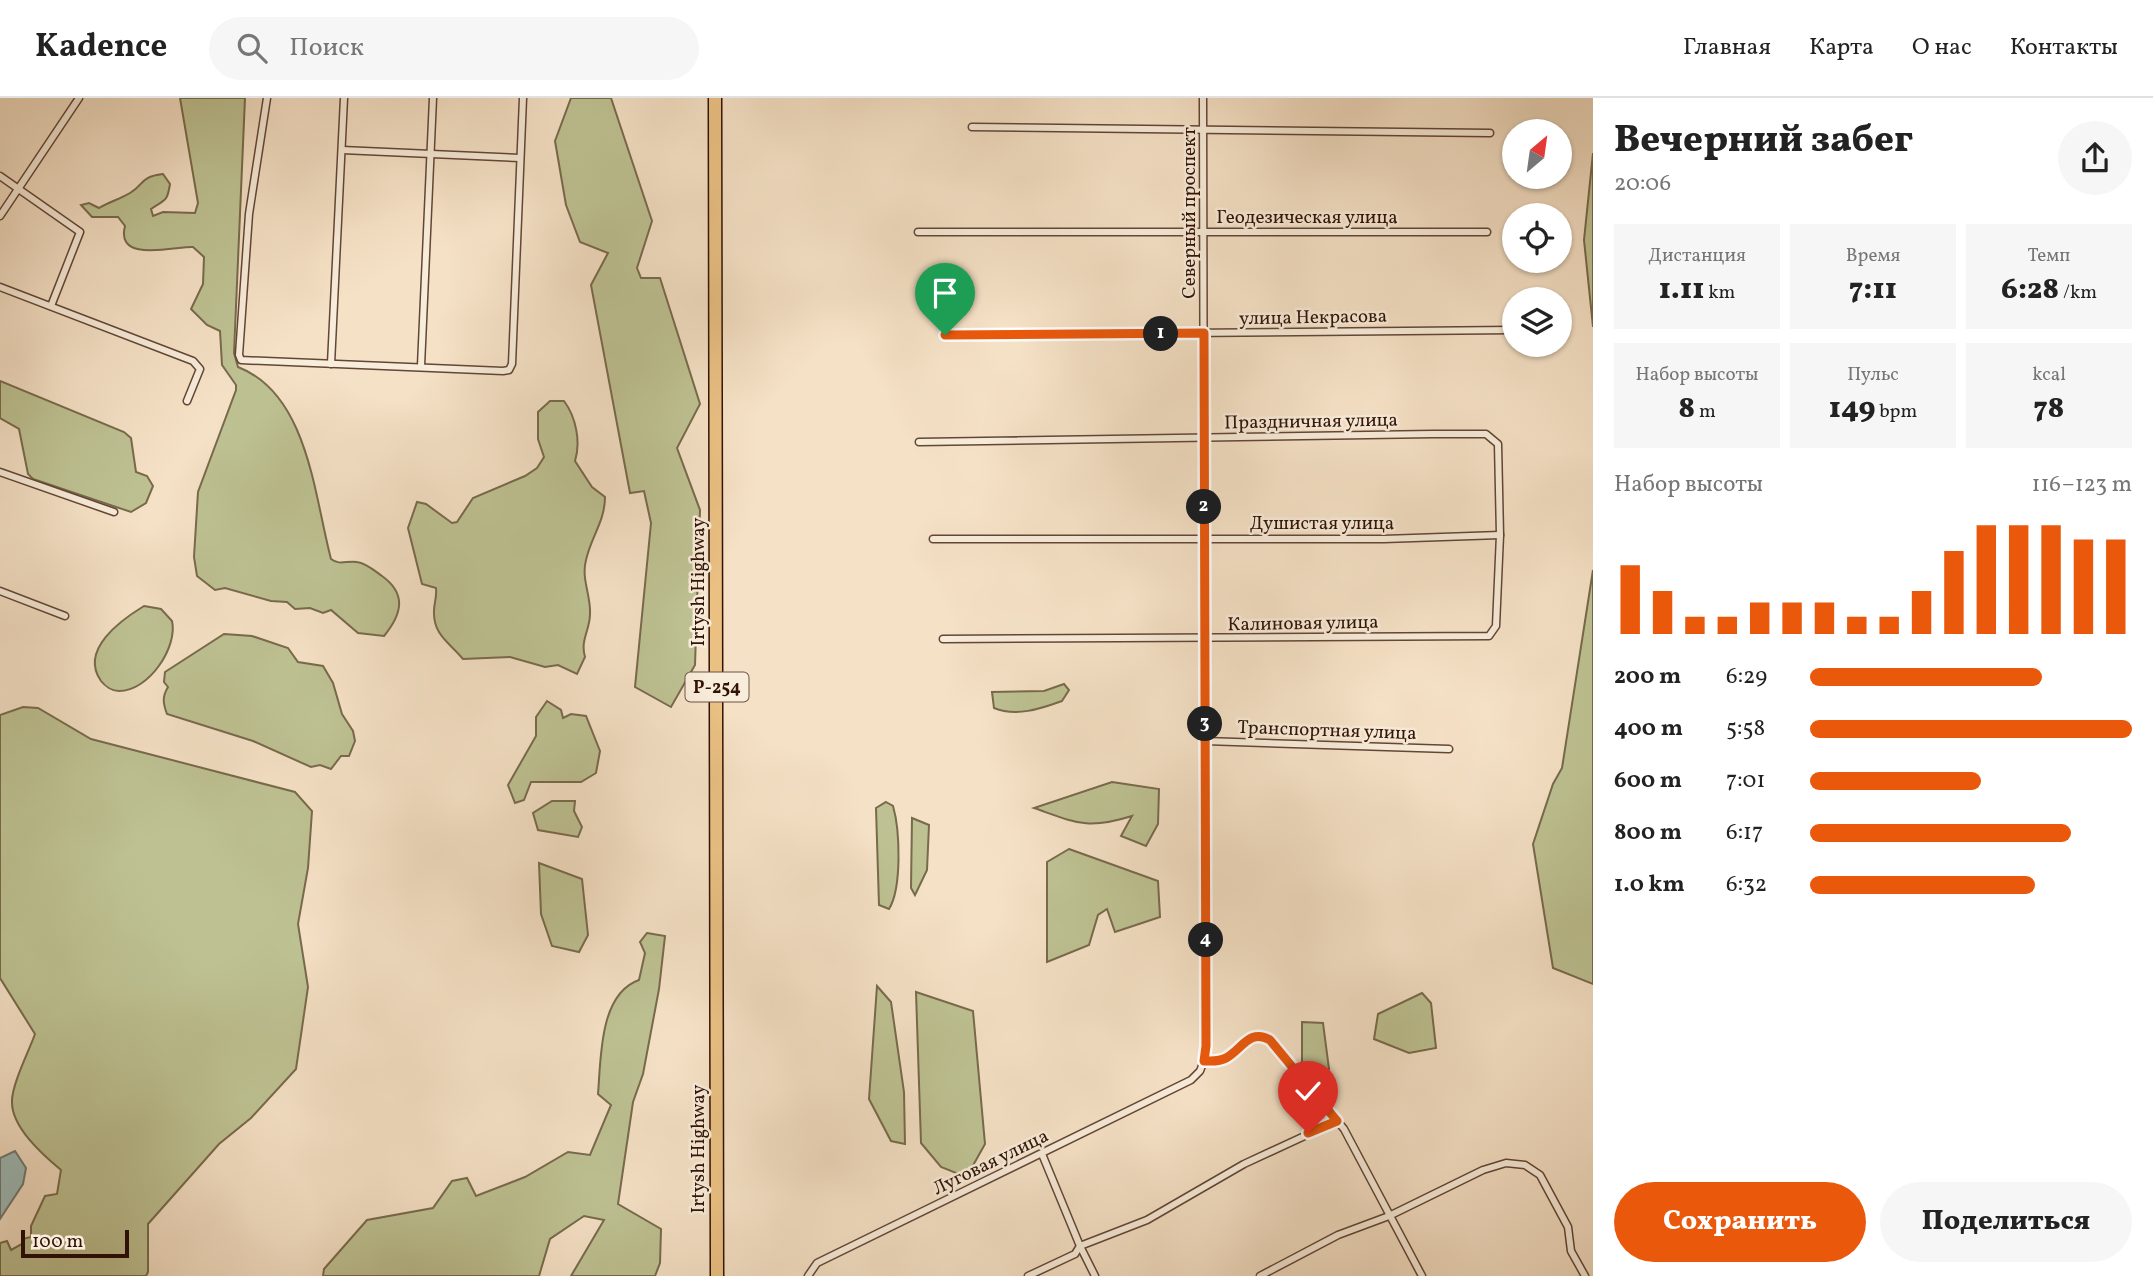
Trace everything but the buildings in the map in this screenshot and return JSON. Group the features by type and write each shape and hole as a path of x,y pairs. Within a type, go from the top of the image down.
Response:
{"highway":[{"name":"Irtysh Highway","path":"715,98 717,1276"}],"street":[{"path":"0,216 79,98"},
{"path":"267,98 249,214 239,355 246,362 421,366 503,371 509,370 512,364 523,98"},
{"path":"331,364 344,98"},
{"path":"421,366 432,98"},
{"name":"Северный проспект","path":"1203,98 1204,1061"},
{"path":"972,127 1203,127 1490,133"},
{"path":"342,150 520,158"},
{"path":"0,176 80,232 51,306"},
{"name":"Геодезическая улица","path":"918,232 1487,232"},
{"path":"0,287 193,361 200,369 187,401"},
{"name":"улица Некрасова","path":"945,335 1502,330"},
{"name":"Праздничная улица","path":"919,442 1486,434 1499,444 1500,535"},
{"path":"0,472 114,512"},
{"name":"Душистая улица","path":"933,539 1500,535"},
{"name":"Калиновая улица","path":"943,639 1489,636 1494,633 1500,535"},
{"path":"0,592 65,616"},
{"name":"Транспортная улица","path":"1205,741 1449,749"},
{"path":"1204,1061 1220,1061 1252,1036 1263,1036 1337,1121 1422,1276"},
{"name":"Луговая улица","path":"808,1276 817,1263 1191,1080 1204,1061"},
{"path":"1028,1276 1075,1254 1080,1246 1147,1220 1244,1164 1337,1121"},
{"path":"1042,1154 1095,1276"},
{"path":"1260,1276 1338,1235 1389,1216 1499,1164 1525,1166 1540,1175 1568,1227 1576,1264 1585,1276"}],"green space":[{"path":"180,98 245,98 234,353 238,367 261,380 280,399 294,423 313,477 331,559 364,564 382,576 395,590 398,612 384,636 358,633 331,610 323,613 310,608 295,609 287,602 271,601 225,588 215,590 197,576 194,557 198,492 236,390 236,385 222,365 220,331 207,325 191,309 203,284 204,257 193,247 138,249 129,245 124,238 125,226 118,217 92,217 81,205 89,203 99,208 135,190 146,179 163,174 170,184 168,195 151,209 153,216 163,212 195,213 198,203"},
{"path":"571,98 611,98 652,221 637,268 641,278 660,278 700,404 677,448 700,510 695,665 671,707 635,687 651,523 644,491 630,493 591,285 608,253 580,242 566,205 555,141"},
{"path":"1593,153 1593,327 1584,240"},
{"path":"0,381 124,432 131,438 136,472 147,476 153,486 146,503 131,512 33,479 28,474 19,429 0,418"},
{"path":"550,401 564,401 568,407 577,438 575,461 592,487 605,497 603,514 585,567 590,614 584,645 585,657 577,674 558,665 545,667 510,657 463,659 443,638 436,626 436,588 422,584 408,528 417,502 426,504 452,523 457,522 473,498 525,476 537,468 544,457 538,439 538,412"},
{"path":"1593,570 1593,984 1553,968 1533,844 1553,784 1562,768"},
{"path":"144,606 161,609 172,621 173,631 166,655 151,676 141,684 130,689 114,690 101,681 95,658 99,647 114,628"},
{"path":"224,634 252,636 288,648 298,662 323,666 333,683 342,714 353,731 355,741 349,756 341,756 331,769 320,765 311,767 253,741 167,714 164,700 168,687 164,682 165,672"},
{"path":"1064,684 1069,690 1062,701 1054,704 1019,712 994,708 992,692 1044,691"},
{"path":"547,701 561,710 563,718 571,714 586,716 600,751 596,773 581,782 531,782 524,800 515,803 508,785 536,736 536,717"},
{"path":"23,707 38,708 91,739 295,792 312,811 308,868 298,924 308,987 296,1069 251,1118 219,1144 148,1224 146,1276 0,1276 0,1243 7,1241 11,1250 22,1244 22,1239 31,1237 31,1226 45,1196 57,1194 61,1170 29,1140 13,1111 15,1086 35,1034 0,978 0,715"},
{"path":"1112,782 1159,789 1158,824 1146,846 1121,836 1132,816 1093,824 1061,818 1034,808"},
{"path":"552,801 575,801 574,811 582,827 578,837 538,830 533,813"},
{"path":"886,802 893,806 898,844 898,874 889,909 879,905 876,808"},
{"path":"912,818 929,825 927,870 915,895 911,888"},
{"path":"1069,849 1158,881 1160,917 1115,932 1107,909 1098,915 1089,945 1047,962 1047,862"},
{"path":"539,863 582,879 588,935 579,952 552,946 541,914"},
{"path":"647,933 665,936 659,989 643,1074 633,1102 618,1204 661,1229 660,1263 655,1276 571,1276 604,1220 584,1216 550,1239 539,1276 323,1276 324,1269 367,1220 433,1208 452,1181 467,1178 476,1196 525,1177 568,1152 590,1155 611,1105 598,1094 602,1046 609,1013 626,987 639,980 645,953 640,942"},
{"path":"877,986 891,1002 904,1092 905,1144 891,1141 869,1099"},
{"path":"916,992 973,1011 985,1144 971,1169 961,1175 941,1167 921,1143"},
{"path":"1422,993 1431,1003 1436,1048 1409,1053 1374,1039 1378,1014"},
{"path":"1302,1022 1323,1023 1329,1069 1317,1083 1302,1064"}],"water":[{"path":"15,1151 26,1168 23,1184 0,1219 0,1158"}],"route":[{"path":"945,335 1204,333 1204,1061 1220,1061 1252,1036 1263,1036 1270,1040 1337,1121 1308,1133"}]}
